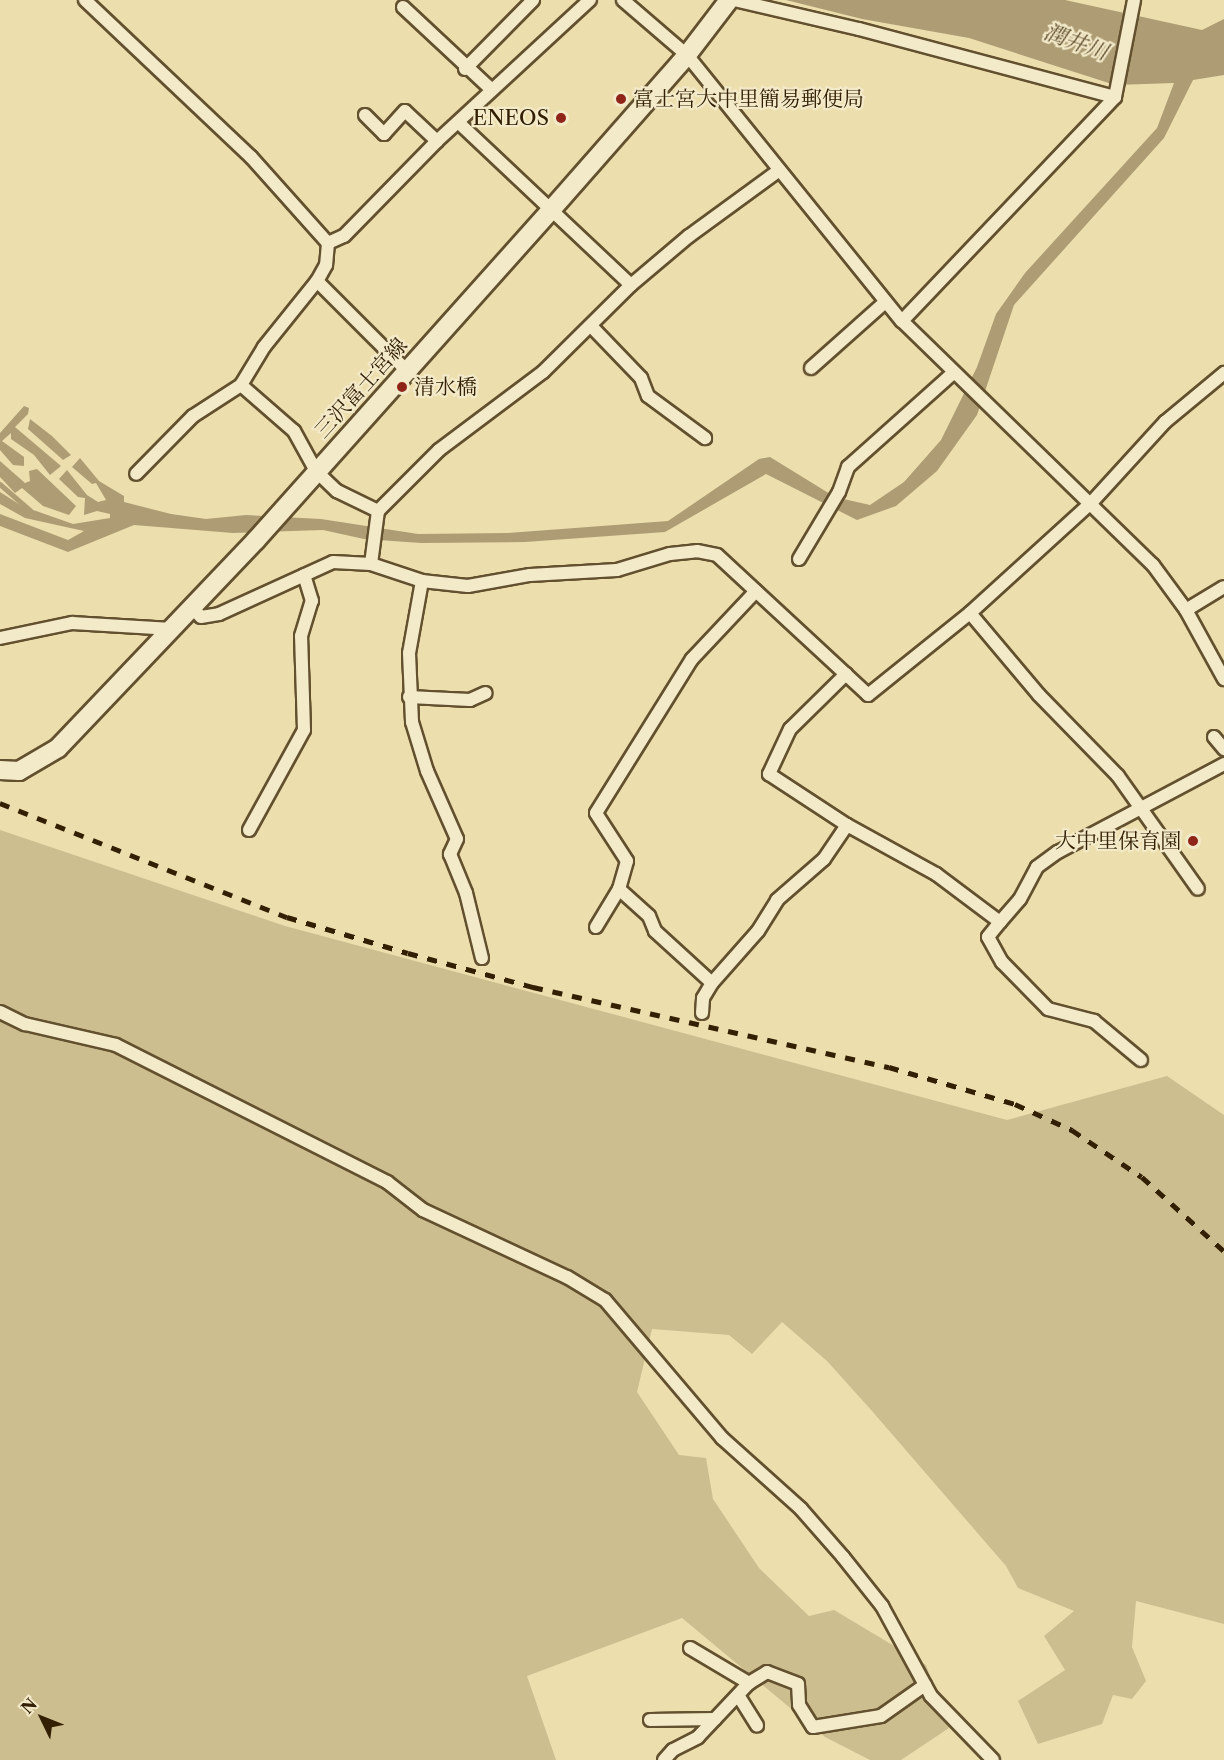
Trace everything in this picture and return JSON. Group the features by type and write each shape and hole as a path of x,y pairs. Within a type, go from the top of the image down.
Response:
{"main road":[{"name":"三沢富士宮線","path":"0,770 19,771 58,748 192,608 281,513 316,471 551,210 687,55 729,0"}],"street":[{"path":"85,0 243,149 328,243 326,265 316,282 264,347 241,385 193,416 136,474"},
{"path":"465,69 533,0"},
{"path":"328,243 344,236 491,89 590,0"},
{"path":"623,0 687,55 778,171 902,321 986,407 1091,503 1153,566 1186,610 1224,679"},
{"path":"734,0 859,28 1115,97"},
{"path":"902,321 1115,97 1135,5"},
{"path":"403,7 465,69 491,89"},
{"path":"365,115 384,134 405,111 437,141"},
{"path":"459,123 631,285"},
{"path":"372,564 378,511 439,450 543,372 631,285 720,211 778,171"},
{"path":"316,282 406,371"},
{"path":"811,368 885,302"},
{"path":"591,326 641,378 648,396 705,438"},
{"path":"192,608 201,617 219,614 265,596 333,562 372,564 422,581 468,586 530,575 617,570 670,554 697,551 717,555 868,695 970,613 1091,503 1165,422 1224,373"},
{"path":"799,560 839,492 848,467 957,377"},
{"path":"241,385 294,431 316,471 337,490 378,511"},
{"path":"249,830 304,730 301,636 312,600 304,575"},
{"path":"422,581 409,653 409,697 415,738 457,839 450,854 466,893 482,958"},
{"path":"1186,610 1224,587"},
{"path":"596,927 619,889 627,861 596,813 692,659 756,591"},
{"path":"970,613 1040,695 1118,776 1198,890"},
{"path":"0,638 72,623 172,629"},
{"path":"846,674 790,729 769,774 848,825 936,874 1000,922"},
{"path":"409,697 470,700 486,693"},
{"path":"1214,737 1224,749"},
{"path":"1141,1060 1094,1021 1048,1009 1002,962 988,937 1020,899 1037,867 1058,852 1224,764"},
{"path":"702,1013 704,998 712,983 758,931 777,900 824,858 848,825"},
{"path":"619,889 649,916 655,931 712,983"},
{"path":"0,1012 26,1024 116,1045 387,1182 423,1210 567,1277 605,1300 722,1438 801,1509 843,1557 882,1606 925,1685 993,1760"},
{"path":"690,1648 748,1683"},
{"path":"664,1760 673,1750 698,1737 748,1683 766,1672 798,1684 799,1705 813,1727 881,1716 925,1685"},
{"path":"738,1695 757,1726"},
{"path":"650,1720 715,1719"}],"shaded area":[{"path":"0,830 285,926 1007,1120 1167,1076 1224,1115 1224,1624 1136,1601 1132,1647 1146,1681 1132,1699 1113,1695 1102,1724 1038,1744 1018,1701 1065,1670 1044,1636 1074,1611 1018,1588 1006,1566 872,1411 827,1361 782,1322 752,1354 729,1335 652,1329 637,1392 679,1455 706,1458 713,1499 759,1568 809,1616 834,1610 926,1665 949,1728 901,1760 870,1760 825,1737 682,1618 527,1676 556,1760 0,1760"}],"water":[{"name":"潤井川","path":"786,0 1065,0 1202,30 1224,19 1224,75 1193,80 1164,138 1014,305 977,415 937,471 896,506 857,520 766,474 665,532 525,542 421,543 364,539 323,530 233,533 134,525 68,552 0,526 0,514 68,540 84,531 25,518 0,504 0,492 22,506 73,524 110,518 110,514 97,511 84,515 85,498 78,497 59,479 67,470 87,495 98,502 106,500 96,483 92,484 72,467 80,458 99,481 124,496 124,502 171,514 206,519 246,515 321,519 418,534 507,533 668,521 759,459 770,457 835,497 870,505 904,482 941,440 977,367 996,314 1025,273 1157,128 1174,83 1115,85 969,38 862,19"},
{"path":"24,406 29,408 28,414 15,427 61,466 50,475 34,455 11,439 11,433 2,441 24,457 24,466 13,465 0,450 0,433"},
{"path":"30,419 71,455 63,460 28,429"},
{"path":"0,461 25,483 30,481 29,471 37,469 76,506 69,515 43,506 22,488 15,493 0,477"}],"waterway":[{"path":"0,484 30,510"}],"railway":[{"path":"0,803 287,917 408,953 533,987 889,1067 1015,1104 1072,1130 1142,1177 1224,1251"}],"place":[{"name":"富士宮大中里簡易郵便局","path":"621,99"},
{"name":"ENEOS","path":"561,118"},
{"name":"清水橋","path":"402,387"},
{"name":"大中里保育園","path":"1193,841"}]}
